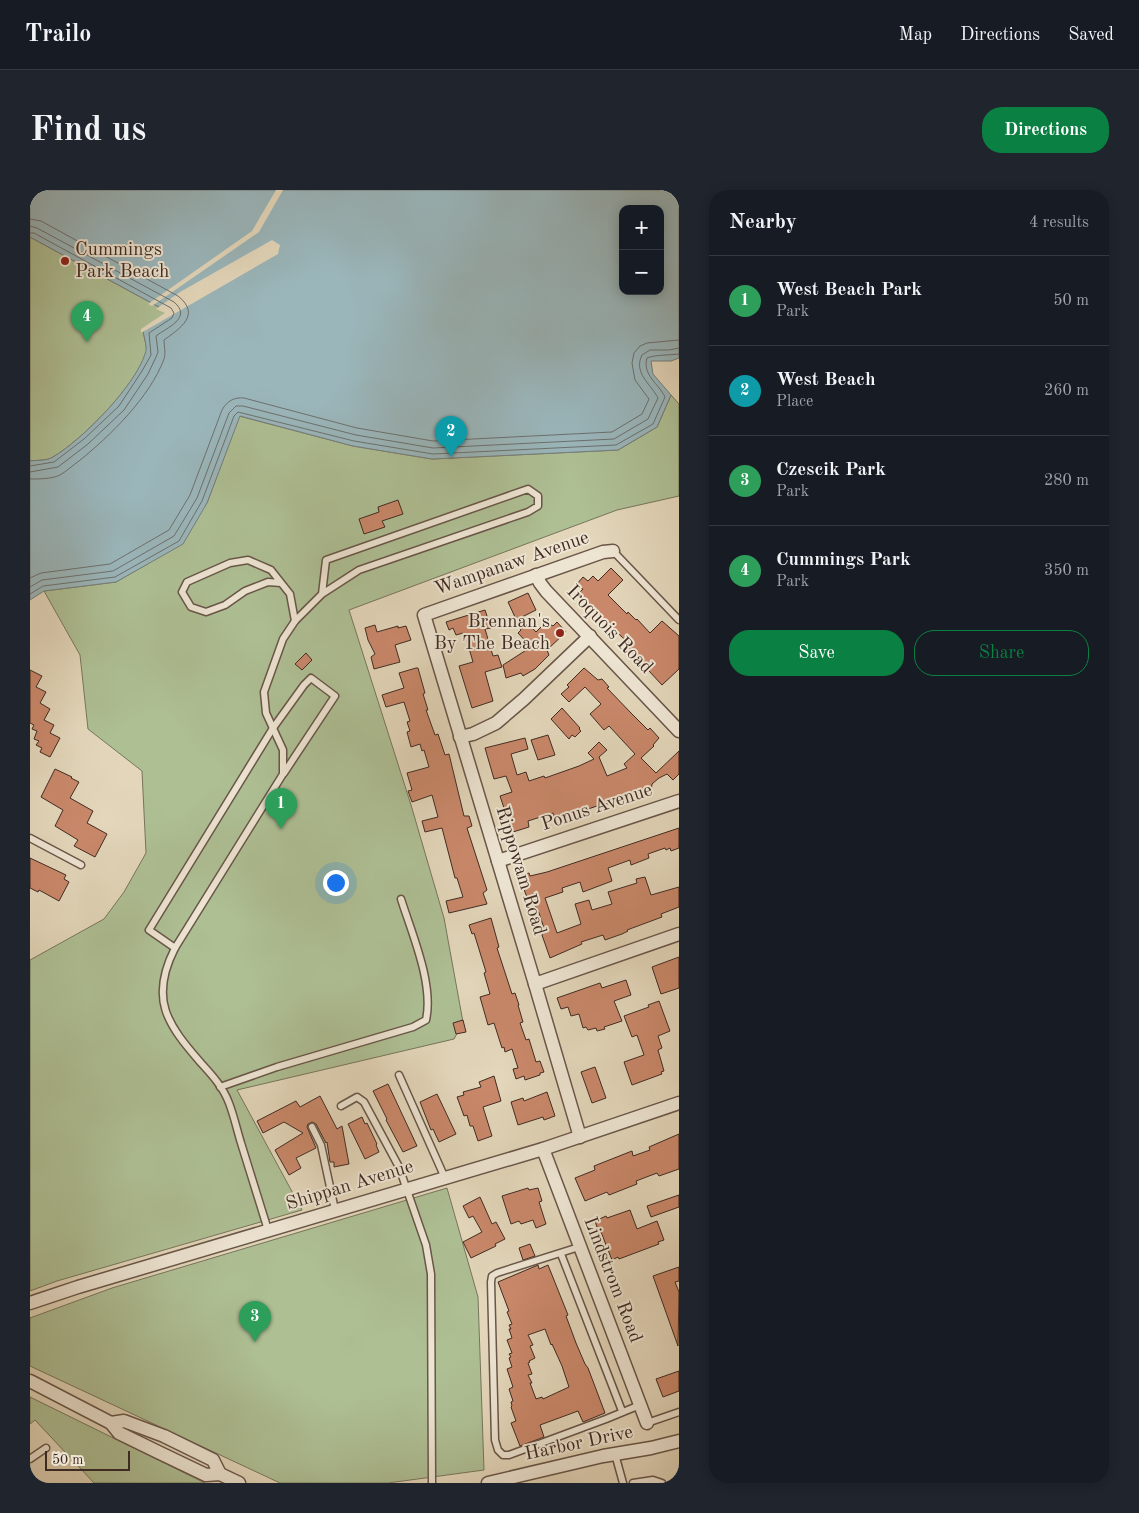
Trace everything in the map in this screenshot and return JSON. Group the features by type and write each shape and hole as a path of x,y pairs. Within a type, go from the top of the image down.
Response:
{"street":[{"name":"Wampanaw Avenue","path":"424,615 603,552 613,551"},
{"name":"Iroquois Road","path":"536,575 546,591 679,731"},
{"name":"Rippowam Road","path":"424,615 580,1137"},
{"path":"460,737 496,723 590,636"},
{"name":"Ponus Avenue","path":"498,861 679,801"},
{"path":"535,984 679,934"},
{"name":"Shippan Avenue","path":"30,1303 78,1287 543,1149 679,1102"},
{"name":"Lindstrom Road","path":"543,1149 647,1423"},
{"path":"30,1380 111,1423 119,1433 206,1476 239,1483"},
{"name":"Harbor Drive","path":"488,1483 679,1441"}],"lane":[{"path":"283,774 283,750 266,713 264,692 282,639 295,621 322,594 360,570 528,512 538,506 538,496 528,489 326,560 322,594"},
{"path":"613,551 679,620"},
{"path":"281,583 268,582 260,585 245,591 225,605 206,612 191,607 182,592 187,582 230,563 248,560 271,570 290,594 295,621"},
{"path":"175,948 149,930 273,728 311,678 335,696 283,774 175,948 168,963 163,986 163,1000 167,1016 180,1040 220,1086 229,1102 268,1230"},
{"path":"30,838 81,865"},
{"path":"220,1086 277,1067 414,1027 426,1020 429,1007 425,979 401,899"},
{"path":"399,1075 446,1178"},
{"path":"341,1106 357,1098 364,1102 399,1167 426,1245 431,1274 432,1483"},
{"path":"312,1127 321,1145 335,1210"},
{"path":"579,1247 497,1272 492,1276 495,1440 498,1450 503,1455 509,1455 640,1405"},
{"path":"561,1254 622,1411"},
{"path":"647,1423 679,1412"},
{"path":"30,1460 46,1448"},
{"path":"615,1454 623,1483"},
{"path":"633,1483 653,1480 662,1483"}],"green space":[{"path":"30,237 170,313 143,331 146,354 140,367 106,411 78,438 53,457 45,460 30,461"},
{"path":"671,395 679,404 679,496 617,510 349,610 411,805 444,918 463,1022 454,1039 237,1090 302,1210 57,1281 30,1291 30,960 104,919 124,892 146,853 142,771 88,729 80,655 44,591 116,582 149,563 207,503 239,416 353,446 432,459 618,450 657,427"},
{"path":"447,1188 478,1297 484,1470 388,1483 280,1483 30,1366 30,1318 112,1288"},
{"path":"30,1397 205,1483 94,1483 35,1420 30,1424"}],"water":[{"path":"30,190 679,190 679,358 671,361 651,361 653,374 671,395 657,427 618,450 432,459 353,446 240,416 207,503 183,544 116,582 44,591 30,600 30,461 45,460 53,457 78,438 106,411 139,367 146,349 143,331 170,313 30,237"}],"pier":[{"path":"276,190 283,190 259,232 152,306 148,304 252,231"},
{"path":"272,240 280,245 278,254 141,333 141,329 165,313 156,309 180,292"}],"building":[{"path":"398,500 403,514 382,521 385,527 364,534 359,519 379,512 378,507"},
{"path":"611,568 623,580 608,595 627,614 628,612 637,619 650,633 662,621 679,636 679,669 662,685 623,643 626,641 578,594 583,589 577,584 583,577 588,581 593,576 598,581"},
{"path":"528,593 536,610 522,617 536,632 546,622 553,626 557,622 566,632 547,650 549,655 535,669 523,676 521,673 506,678 503,665 531,647 518,633 521,630 508,602"},
{"path":"485,610 491,628 485,629 493,656 498,655 502,667 485,672 493,701 472,708 459,666 473,662 466,638 464,639 463,633 456,635 453,628 449,630 446,622"},
{"path":"375,625 377,632 398,626 398,628 406,626 411,640 395,645 400,662 374,669 371,657 375,654 368,640 365,628"},
{"path":"306,653 312,660 302,670 295,664"},
{"path":"418,668 425,693 423,694 428,710 426,710 435,735 438,734 445,755 449,754 464,816 469,816 472,826 467,828 487,890 483,893 487,904 449,913 446,901 463,897 457,878 455,878 442,828 425,832 422,821 438,817 432,795 412,802 408,791 412,790 407,773 429,767 424,750 422,751 420,744 411,747 407,732 410,731 407,722 410,721 404,702 386,707 382,695 404,688 399,673"},
{"path":"584,668 598,680 602,679 609,687 607,688 632,714 659,738 654,746 641,758 656,773 679,751 679,774 673,780 667,774 659,778 652,784 651,792 647,788 607,804 555,820 553,813 528,821 529,827 513,832 506,807 504,808 500,796 512,792 506,776 494,779 485,748 525,738 528,749 511,754 517,775 526,772 529,781 544,776 545,778 594,759 588,753 599,742 607,750 599,757 607,776 627,768 624,764 635,754 609,726 604,730 590,714 601,704 585,687 569,702 561,694"},
{"path":"30,670 42,676 36,687 46,692 40,703 50,709 44,720 54,725 50,733 60,738 50,757 40,752 42,748 36,745 39,741 34,739 37,731 32,729 34,725 30,723"},
{"path":"562,708 581,731 575,737 572,735 569,739 551,719"},
{"path":"548,735 555,755 538,760 531,740"},
{"path":"55,769 79,782 70,798 93,811 87,823 107,834 95,857 74,846 78,840 55,826 63,810 41,797"},
{"path":"679,828 679,848 671,851 670,848 666,850 665,848 648,854 649,858 631,865 630,860 608,868 612,881 583,892 580,882 562,888 563,892 545,898 557,933 581,924 575,904 589,900 592,910 612,904 608,892 637,883 636,879 645,877 651,895 679,887 679,907 661,914 662,917 627,930 622,934 605,940 603,935 581,942 582,944 550,958 542,935 545,931 539,913 532,899 528,900 519,876 529,873 530,876 547,872"},
{"path":"30,858 66,875 64,879 69,882 59,901 39,890 38,892 30,888"},
{"path":"491,918 499,947 497,948 512,994 515,993 519,1005 523,1022 520,1023 526,1040 529,1039 536,1062 540,1061 544,1072 525,1080 524,1076 516,1079 513,1069 518,1068 512,1049 505,1052 504,1047 502,1048 494,1023 488,1025 480,997 490,994 484,973 486,972 474,933 472,934 469,925"},
{"path":"679,957 679,988 661,994 652,967"},
{"path":"626,980 631,995 614,1001 622,1021 604,1027 605,1029 597,1031 596,1028 588,1030 586,1027 583,1028 579,1014 571,1016 568,1007 561,1009 557,998 600,983 602,988"},
{"path":"659,1001 670,1031 658,1036 662,1048 658,1050 664,1071 661,1072 662,1074 632,1085 624,1062 644,1055 637,1035 632,1037 624,1016 649,1007 648,1005"},
{"path":"463,1020 466,1032 456,1034 453,1023"},
{"path":"595,1067 606,1098 592,1103 581,1072"},
{"path":"494,1076 501,1101 483,1107 492,1136 478,1141 473,1126 470,1126 467,1115 464,1116 457,1097 464,1095 463,1092 481,1087 479,1082"},
{"path":"388,1084 417,1146 403,1152 373,1091"},
{"path":"547,1092 555,1116 544,1120 543,1117 518,1125 511,1102 523,1098 524,1101"},
{"path":"437,1094 456,1134 439,1142 433,1129 431,1130 420,1102"},
{"path":"320,1096 337,1129 342,1126 349,1164 334,1167 334,1162 330,1162 327,1142 316,1124 312,1122 307,1127 316,1148 296,1158 301,1168 289,1175 275,1150 303,1133 284,1122 263,1133 257,1121 296,1101 300,1107"},
{"path":"362,1117 365,1124 367,1123 379,1152 365,1159 348,1124"},
{"path":"679,1134 679,1169 659,1176 657,1173 636,1181 637,1184 609,1195 607,1192 585,1201 575,1178 595,1170 594,1166 632,1151 633,1156 650,1150 649,1147"},
{"path":"528,1188 529,1190 538,1188 542,1201 539,1202 546,1224 536,1228 533,1220 521,1224 519,1221 511,1224 502,1196"},
{"path":"679,1195 679,1207 651,1217 647,1206"},
{"path":"480,1197 492,1224 496,1222 505,1239 495,1244 496,1246 471,1258 463,1242 482,1232 473,1216 469,1218 463,1206"},
{"path":"630,1210 637,1229 657,1221 664,1240 658,1242 659,1244 612,1260 595,1221"},
{"path":"530,1244 535,1256 523,1260 519,1248"},
{"path":"538,1265 539,1269 548,1265 568,1315 566,1316 576,1343 588,1368 605,1413 583,1422 578,1411 540,1425 544,1437 520,1446 511,1423 516,1421 511,1407 511,1402 513,1401 509,1389 513,1387 507,1369 512,1367 509,1354 512,1353 507,1340 512,1338 509,1325 512,1324 498,1282","holes":["545,1329 562,1366 569,1387 543,1399 542,1397 536,1399 528,1375 532,1374 528,1363 535,1358 530,1346 533,1345 528,1335"]},
{"path":"679,1267 679,1281 675,1282 679,1292 678,1346 653,1276"},
{"path":"679,1371 679,1391 663,1397 656,1379"}],"place":[{"name":"Cummings Park Beach","path":"65,261"},
{"name":"Cummings Park","path":"87,342"},
{"name":"West Beach","path":"451,457"},
{"name":"Brennan's By The Beach","path":"560,633"},
{"name":"West Beach Park","path":"281,829"},
{"name":"Czescik Park","path":"255,1342"}]}
